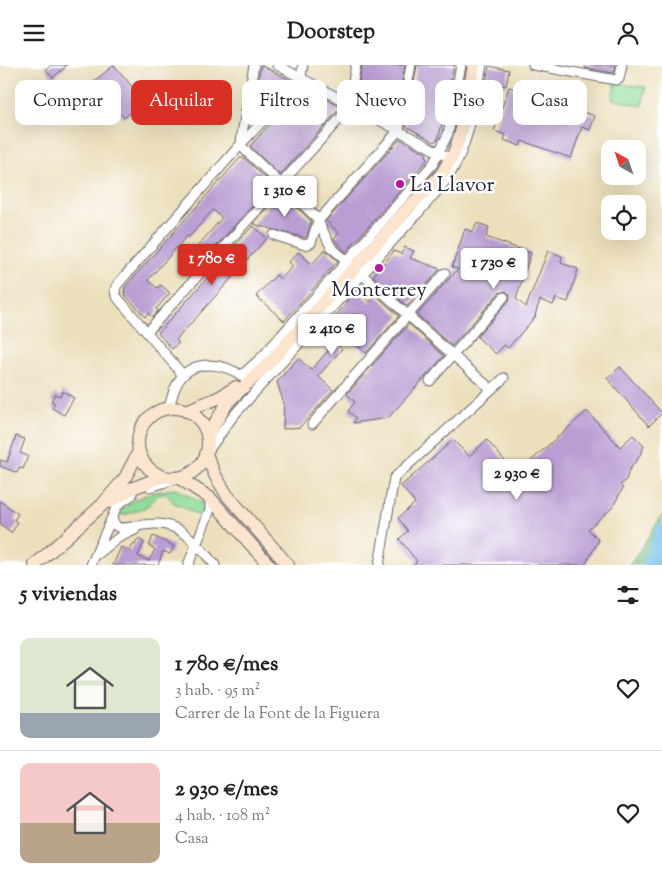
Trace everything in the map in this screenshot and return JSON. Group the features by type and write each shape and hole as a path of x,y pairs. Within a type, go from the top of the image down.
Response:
{"main road":[{"path":"415,206 456,127 467,65"},
{"path":"186,411 218,398 273,359 354,269 415,206 441,175 462,143 462,129 474,65"},
{"path":"207,436 224,407 247,378"},
{"path":"35,565 102,505 125,477 138,451 139,434 143,426 154,414 168,409 186,411 203,425 207,436 208,445 202,463 188,475 179,478 162,477 154,473 147,467 138,451"},
{"path":"206,454 215,475 227,495 288,565"},
{"path":"102,505 133,488 162,477"},
{"path":"179,478 210,498 269,565"}],"street":[{"path":"254,65 241,144 246,152 318,221 327,242 354,269 491,389"},
{"path":"277,65 337,97"},
{"path":"183,375 116,296 115,290 117,285 241,144 298,84 303,65"},
{"path":"354,80 356,65"},
{"path":"274,235 308,245 313,240 318,221 399,130 411,65"},
{"path":"206,454 234,415 354,269 442,154 448,134 461,65"},
{"path":"390,125 442,154 450,153 462,143 482,65"},
{"path":"533,65 616,80 619,79 622,65"},
{"path":"147,332 337,119"},
{"path":"312,423 445,273"},
{"path":"430,381 504,297"},
{"path":"168,409 176,387 183,375 195,368 211,364 220,365 247,378"},
{"path":"379,565 394,478 504,378"},
{"path":"91,565 116,508 127,498 148,488 179,478"},
{"path":"188,565 210,509 210,498"},
{"path":"112,519 116,526 120,528 160,524 177,528 187,535 215,565"},
{"path":"95,556 118,538 146,525"}],"green space":[{"path":"615,83 646,87 642,106 612,99"},
{"path":"176,489 202,503 203,513 201,517 174,503 164,494 158,496 141,509 121,515 120,512 138,498 160,491"},
{"path":"662,515 662,565 630,565"}],"building":[{"path":"51,65 67,65 53,78 46,70"},
{"path":"114,65 131,85 131,112 124,118 121,115 121,80 95,80"},
{"path":"261,65 290,80 258,80"},
{"path":"362,65 405,65 402,80 359,80"},
{"path":"417,65 454,65 451,80 435,80 435,125 442,125 438,139 434,142 406,126 425,125 425,80 414,80"},
{"path":"585,65 616,65 614,73 585,68"},
{"path":"489,66 509,70 506,86 503,85 503,80 486,80"},
{"path":"509,87 513,88 513,125 587,125 587,113 595,116 590,130 582,127 571,158 522,141 520,146 504,140 506,135 494,131 496,125 503,125 503,105"},
{"path":"327,99 337,105 337,111 327,123"},
{"path":"269,125 325,125 280,175 250,146"},
{"path":"400,139 426,153 427,160 346,252 334,239 339,233 326,221"},
{"path":"240,158 244,158 272,184 192,273 182,264 222,218 213,210 189,237 187,236 148,280 157,288 161,285 170,293 156,309 158,311 152,317 148,313 145,317 124,294 125,287"},
{"path":"280,194 283,194 311,221 306,238 253,224"},
{"path":"477,223 489,227 486,237 531,253 516,299 526,307 548,251 562,256 561,263 578,269 568,302 556,298 553,305 540,300 536,316 508,348 504,345 496,354 477,337 509,301 510,295 506,291 499,293 452,346 417,315 458,269 452,267 465,229 473,232"},
{"path":"253,226 267,238 247,260 245,258 235,269 238,271 176,340 179,343 172,349 158,333 224,259 223,257"},
{"path":"405,247 414,251 410,258 440,269 407,306 373,276 394,251 401,254"},
{"path":"325,250 338,261 284,321 256,296 276,275 281,279 293,266 289,262 298,252 312,264"},
{"path":"356,290 370,302 376,295 399,316 366,353 351,340 351,327 336,343 342,349 318,376 333,390 300,427 283,429 284,404 277,382 298,358 311,370 335,343 322,331"},
{"path":"409,324 444,356 388,418 353,423 356,418 348,411 355,402 347,394"},
{"path":"620,367 662,413 649,426 607,378"},
{"path":"63,391 74,398 64,415 52,408 55,403 51,401 55,394 60,396"},
{"path":"587,411 620,447 633,435 644,446 639,457 629,470 626,480 620,485 623,488 612,508 588,529 599,540 585,565 413,565 417,561 399,539 408,531 398,518 415,503 401,486 453,440 469,456 487,440 516,474"},
{"path":"16,436 25,439 20,453 28,456 23,469 19,468 17,473 0,466 0,460 7,462"},
{"path":"0,501 18,514 14,520 18,523 11,533 0,525"},
{"path":"153,536 174,546 170,554 163,551 158,565 113,565 121,547 130,551 138,539 144,542 138,556 149,561 155,549 149,546"}],"waterway":[{"path":"649,565 662,531"}],"place":[{"name":"La Llavor","path":"400,184"},
{"name":"Monterrey","path":"379,268"}]}
